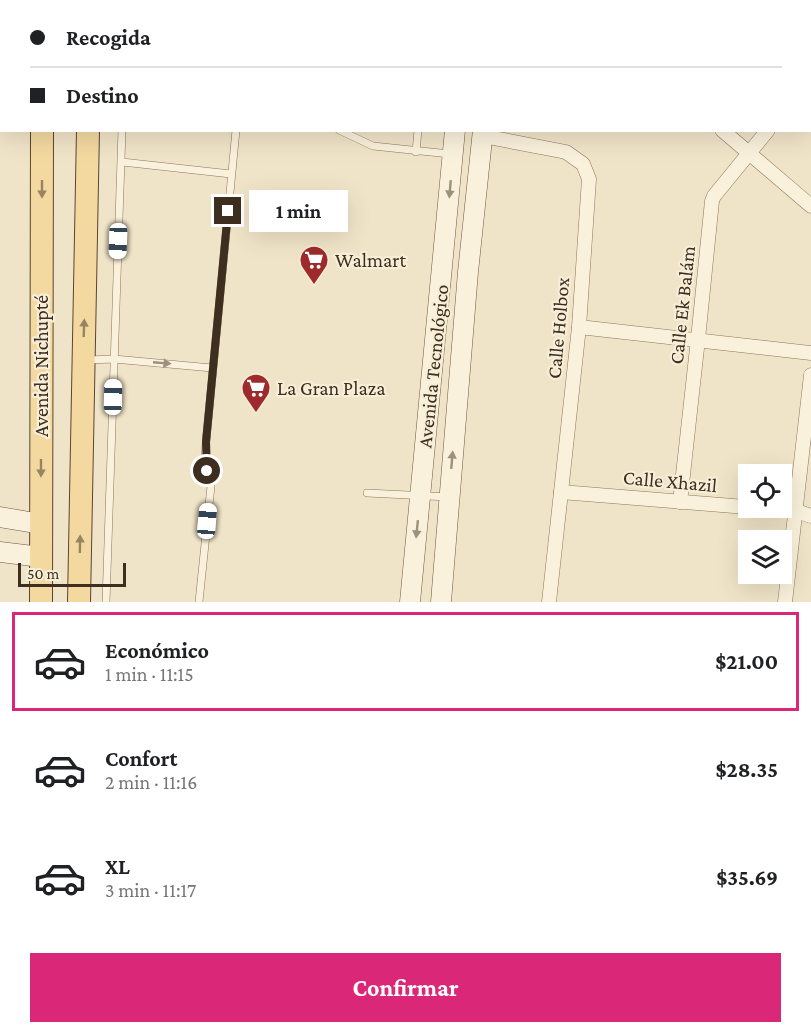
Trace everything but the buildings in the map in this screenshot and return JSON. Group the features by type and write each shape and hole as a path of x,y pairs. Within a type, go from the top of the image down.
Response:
{"main road":[{"name":"Avenida Nichupté","path":"40,602 42,132"},
{"name":"Avenida Nichupté","path":"80,602 88,132"}],"street":[{"name":"Avenida Tecnológico","path":"410,602 455,132"},
{"path":"724,132 811,206"},
{"name":"Calle Ek Balám","path":"680,502 712,201 766,132"},
{"name":"Avenida Tecnológico","path":"441,602 468,272 483,133"},
{"name":"Calle Holbox","path":"483,133 566,152 583,164 589,179 579,327 549,602"},
{"path":"442,270 468,272"},
{"path":"579,327 811,353"},
{"path":"785,602 811,375"},
{"name":"Calle Xhazil","path":"561,492 796,512 811,516"},
{"path":"0,517 41,524"},
{"path":"0,552 41,557"}],"lane":[{"path":"106,602 122,132"},
{"path":"199,602 211,486 205,461 212,368 236,132"},
{"path":"343,132 373,146 453,155"},
{"path":"416,152 418,132"},
{"path":"122,162 231,174"},
{"path":"83,360 114,359 212,368"},
{"path":"367,493 449,497"}],"place":[{"name":"Walmart","path":"314,286"},
{"name":"La Gran Plaza","path":"256,414"}],"route":[{"path":"207,471 206,442 228,211"}]}
